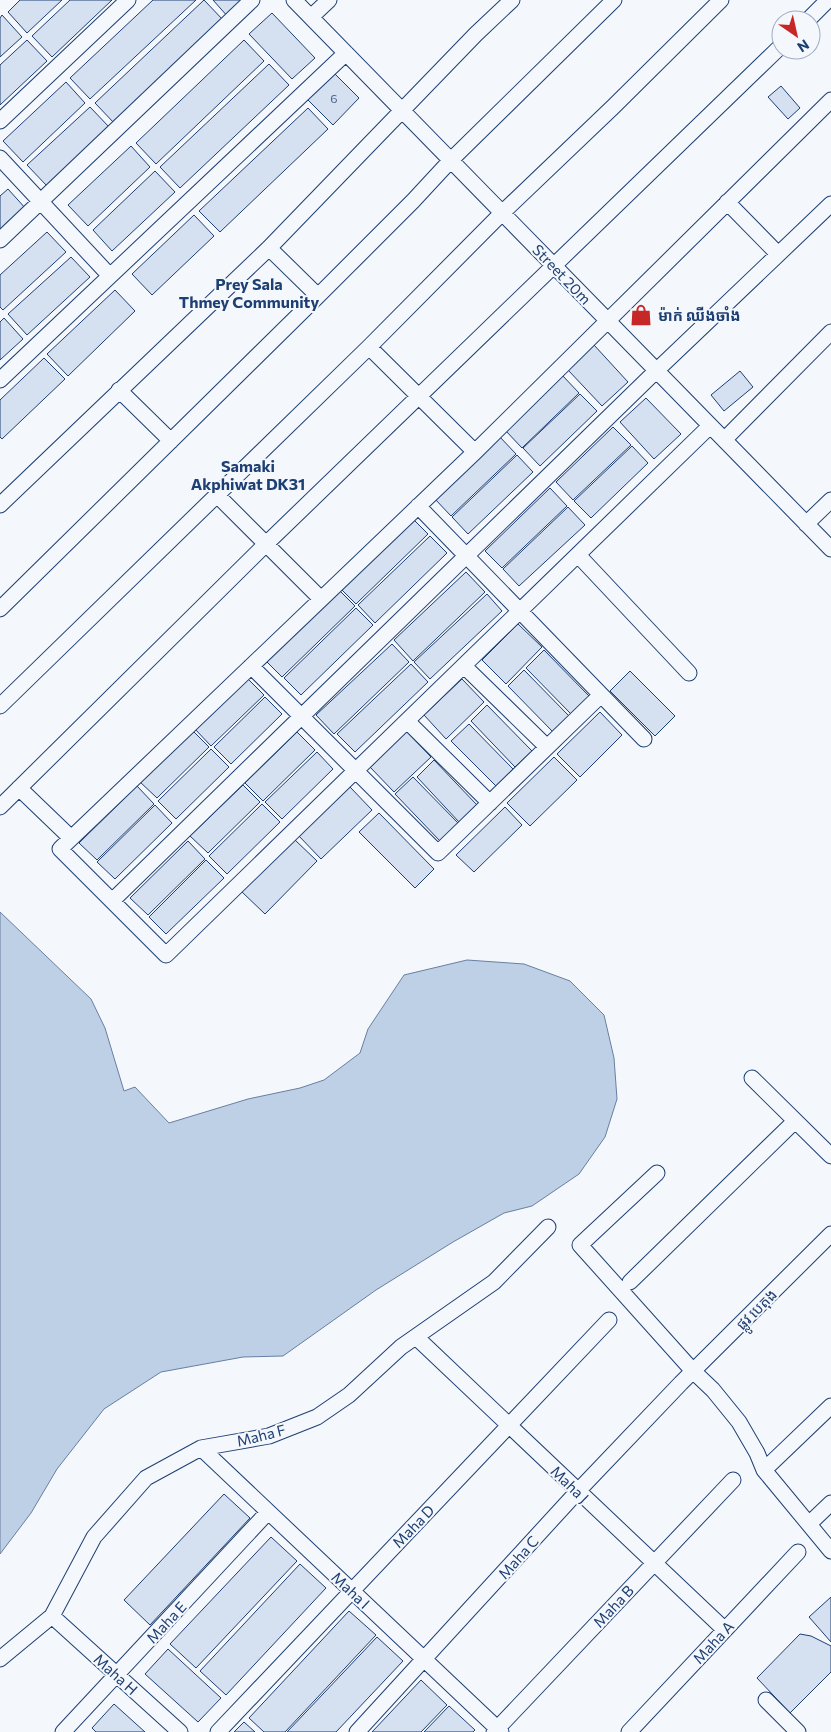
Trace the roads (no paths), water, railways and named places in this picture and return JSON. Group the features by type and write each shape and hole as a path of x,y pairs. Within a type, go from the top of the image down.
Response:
{"street":[{"path":"0,121 128,0"},
{"path":"0,240 252,0"},
{"name":"Street 20m","path":"294,0 831,549"},
{"path":"311,17 329,0"},
{"path":"0,505 270,248 476,34 512,0"},
{"path":"0,609 318,296 451,160 614,0"},
{"path":"0,706 369,347 502,213 613,108 721,0"},
{"path":"818,10 828,0"},
{"path":"0,380 346,53"},
{"path":"0,807 266,544 771,56"},
{"path":"710,426 166,955 60,849 475,452 831,100"},
{"path":"0,158 110,276"},
{"path":"727,202 778,254"},
{"path":"112,901 656,371 831,204"},
{"path":"270,248 318,296"},
{"path":"724,440 831,332"},
{"path":"369,347 475,452"},
{"path":"119,390 171,441"},
{"path":"217,495 321,599"},
{"path":"806,524 831,500"},
{"path":"418,506 644,739"},
{"path":"578,555 688,673"},
{"path":"251,666 438,853 601,695"},
{"path":"464,666 547,747"},
{"path":"407,721 490,803"},
{"path":"19,788 71,838"},
{"path":"752,1078 831,1156"},
{"path":"630,1282 795,1121"},
{"path":"657,1173 580,1245 693,1371 713,1390 739,1422 764,1470 831,1550"},
{"name":"Maha F","path":"0,1659 52,1616 94,1536 146,1478 201,1448 270,1436 317,1417 349,1395 401,1347 494,1282 548,1226"},
{"name":"ផ្លូវ បេតុង","path":"681,1383 831,1234"},
{"name":"Maha D","path":"218,1732 609,1320"},
{"name":"Maha J","path":"416,1336 725,1630"},
{"name":"Maha C","path":"357,1732 578,1491 681,1383"},
{"path":"764,1470 831,1406"},
{"name":"Maha I","path":"201,1448 498,1731"},
{"name":"Maha B","path":"498,1731 733,1480"},
{"path":"809,1524 831,1503"},
{"name":"Maha E","path":"64,1732 268,1512"},
{"name":"Maha A","path":"629,1732 798,1552"},
{"name":"Maha H","path":"52,1616 180,1732"},
{"path":"766,1700 798,1732"}],"water":[{"path":"0,912 91,999 105,1028 124,1091 135,1087 169,1123 248,1099 300,1088 324,1080 360,1053 368,1029 404,975 467,960 524,964 570,981 604,1015 614,1058 617,1099 605,1137 579,1174 532,1206 504,1213 453,1242 376,1290 283,1356 243,1357 161,1372 104,1409 57,1469 31,1513 0,1554"}],"place":[{"name":"ម៉ាក់ ឈីងចាំង","path":"641,315"}],"district":[{"name":"Prey Sala Thmey Community","path":"249,292"},
{"name":"Samaki Akphiwat DK31","path":"248,474"}]}
